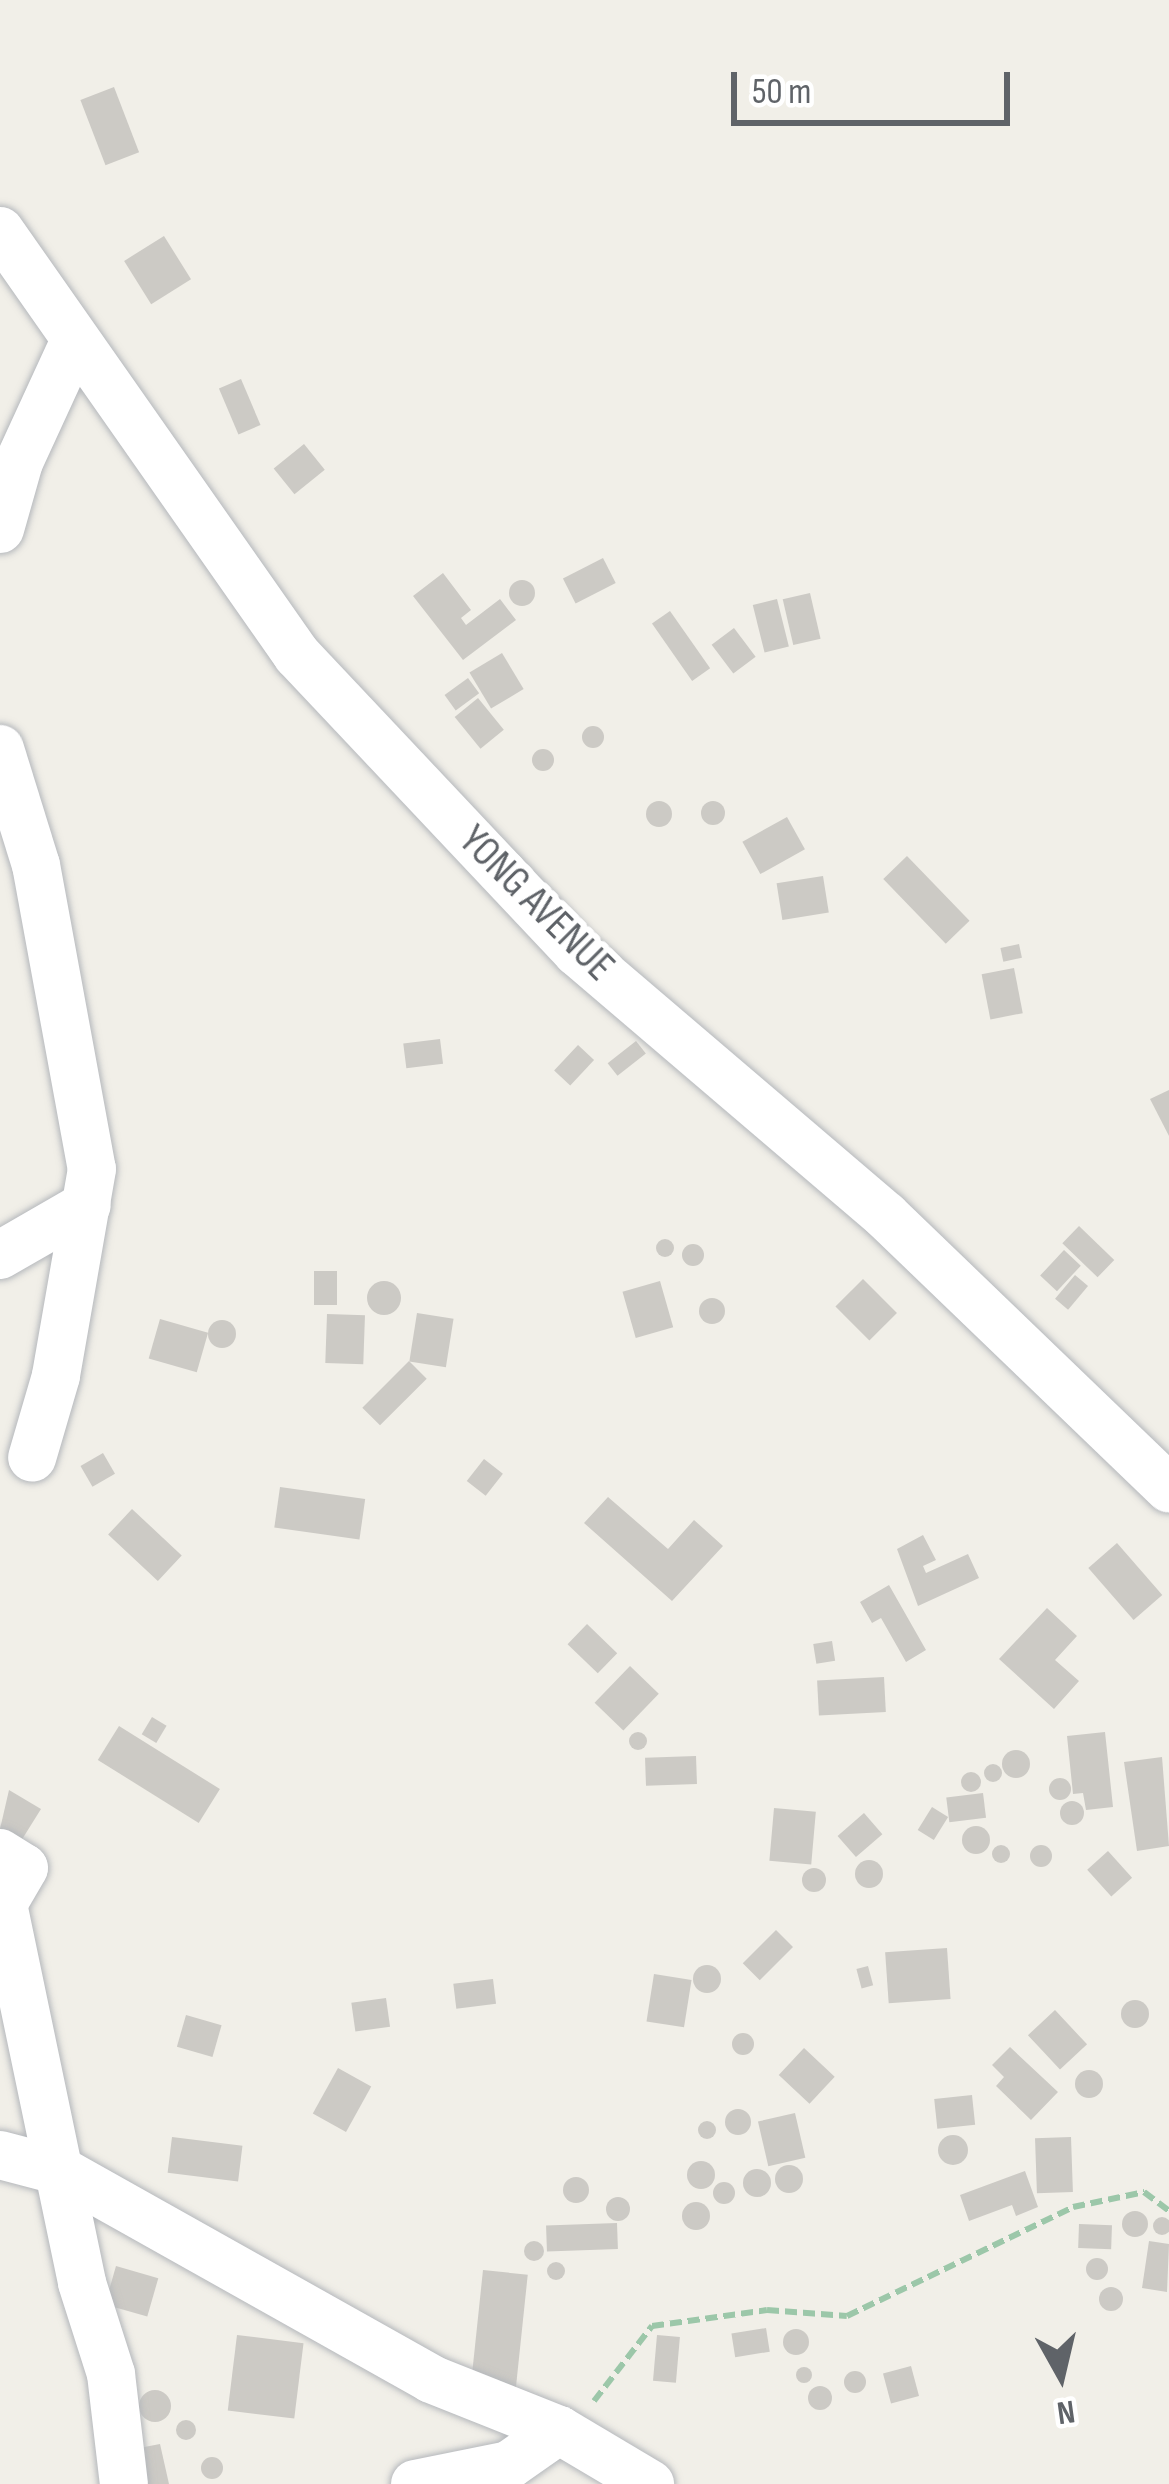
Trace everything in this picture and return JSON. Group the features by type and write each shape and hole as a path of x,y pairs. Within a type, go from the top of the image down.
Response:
{"street":[{"name":"YONG AVENUE","path":"0,231 297,655 577,952 886,1216 1169,1489"},
{"path":"0,529 19,462 76,340"},
{"path":"0,749 35,865 74,1047 92,1168 56,1376 32,1458"},
{"path":"0,1255 87,1205"},
{"path":"0,1852 24,1868 3,1904 82,2283 111,2374 124,2484"},
{"path":"0,2155 61,2170 431,2379 560,2430 650,2484"},
{"path":"415,2484 509,2465 560,2430"}],"path":[{"path":"560,2430 611,2385 652,2326 767,2310 847,2316 1072,2207 1144,2192 1169,2211"}],"building":[{"path":"114,87 139,152 105,165 80,100"},
{"path":"164,236 191,279 151,304 124,261"},
{"path":"241,379 261,425 238,434 219,388"},
{"path":"304,444 325,470 294,494 274,469"},
{"path":"603,558 616,583 576,603 563,578"},
{"path":"443,573 471,610 461,618 466,625 500,599 516,620 463,660 413,596"},
{"path":"522,580 535,593 522,606 509,593"},
{"path":"810,593 821,639 793,645 783,599"},
{"path":"777,599 789,647 765,653 753,605"},
{"path":"670,611 710,668 692,681 652,624"},
{"path":"734,628 756,657 733,674 712,645"},
{"path":"502,653 524,689 491,709 469,673"},
{"path":"468,678 479,693 456,710 445,695"},
{"path":"478,698 504,730 480,749 455,717"},
{"path":"593,726 604,737 593,748 582,737"},
{"path":"543,749 554,760 543,771 532,760"},
{"path":"659,801 672,814 659,827 646,814"},
{"path":"713,801 722,804 722,822 713,825 704,822 701,813 704,804"},
{"path":"787,817 805,849 760,874 742,842"},
{"path":"907,856 970,921 946,944 883,879"},
{"path":"823,876 829,913 782,920 777,883"},
{"path":"1019,944 1022,958 1003,962 1000,948"},
{"path":"1014,968 1023,1013 990,1019 982,974"},
{"path":"440,1039 443,1064 406,1068 403,1044"},
{"path":"636,1041 646,1054 617,1076 608,1063"},
{"path":"578,1045 594,1060 570,1086 554,1071"},
{"path":"1169,1090 1169,1136 1150,1099"},
{"path":"1079,1226 1114,1260 1098,1277 1062,1243"},
{"path":"665,1239 674,1248 665,1257 656,1248"},
{"path":"693,1244 704,1255 693,1266 682,1255"},
{"path":"1064,1250 1081,1266 1057,1291 1040,1276"},
{"path":"314,1271 337,1271 337,1305 314,1305"},
{"path":"1075,1275 1088,1286 1068,1310 1055,1299"},
{"path":"863,1279 897,1313 869,1341 835,1307"},
{"path":"384,1281 396,1286 401,1298 396,1310 384,1315 372,1310 367,1298 372,1286"},
{"path":"660,1281 673,1327 636,1338 623,1292"},
{"path":"712,1298 725,1311 712,1324 699,1311"},
{"path":"417,1313 454,1319 446,1367 409,1361"},
{"path":"327,1314 365,1315 363,1364 325,1363"},
{"path":"160,1319 208,1333 197,1372 149,1358"},
{"path":"222,1320 232,1324 236,1334 232,1344 222,1348 212,1344 208,1334 212,1324"},
{"path":"409,1361 427,1379 380,1425 362,1408"},
{"path":"103,1453 115,1474 92,1487 80,1466"},
{"path":"484,1459 503,1474 486,1496 467,1481"},
{"path":"280,1487 365,1499 359,1540 274,1528"},
{"path":"608,1497 668,1549 694,1520 723,1546 672,1601 584,1523"},
{"path":"132,1509 182,1555 158,1581 108,1535"},
{"path":"923,1535 936,1560 923,1566 926,1573 968,1554 979,1578 918,1606 897,1549"},
{"path":"1117,1543 1162,1595 1134,1620 1088,1568"},
{"path":"889,1585 926,1650 906,1662 881,1618 872,1623 860,1602"},
{"path":"1047,1608 1077,1636 1055,1660 1079,1681 1054,1709 999,1659"},
{"path":"587,1624 617,1653 598,1673 568,1644"},
{"path":"832,1641 835,1661 816,1664 813,1644"},
{"path":"630,1666 659,1694 623,1730 595,1703"},
{"path":"884,1677 886,1712 819,1715 817,1681"},
{"path":"152,1717 167,1726 156,1743 142,1734"},
{"path":"119,1726 220,1789 199,1823 98,1760"},
{"path":"638,1732 647,1741 638,1750 629,1741"},
{"path":"1105,1732 1113,1807 1086,1810 1083,1793 1073,1794 1067,1736"},
{"path":"1016,1750 1026,1754 1030,1764 1026,1774 1016,1778 1006,1774 1002,1764 1006,1754"},
{"path":"696,1756 697,1784 646,1786 645,1758"},
{"path":"1162,1757 1169,1846 1137,1851 1124,1762"},
{"path":"993,1764 1002,1773 993,1782 984,1773"},
{"path":"971,1772 981,1782 971,1792 961,1782"},
{"path":"1060,1778 1071,1789 1060,1800 1049,1789"},
{"path":"9,1790 41,1809 21,1841 0,1829"},
{"path":"983,1793 986,1818 949,1822 946,1798"},
{"path":"1072,1801 1081,1804 1081,1822 1072,1825 1063,1822 1060,1813 1063,1804"},
{"path":"932,1807 948,1817 934,1840 918,1830"},
{"path":"774,1808 816,1812 811,1864 769,1861"},
{"path":"864,1813 882,1834 856,1857 838,1836"},
{"path":"976,1826 986,1830 990,1840 986,1850 976,1854 966,1850 962,1840 966,1830"},
{"path":"1001,1845 1010,1854 1001,1863 992,1854"},
{"path":"1041,1845 1052,1856 1041,1867 1030,1856"},
{"path":"1108,1851 1132,1878 1111,1896 1087,1870"},
{"path":"869,1860 879,1864 883,1874 879,1884 869,1888 859,1884 855,1874 859,1864"},
{"path":"814,1868 823,1871 823,1889 814,1892 805,1889 802,1880 805,1871"},
{"path":"776,1930 793,1947 760,1980 743,1963"},
{"path":"947,1948 951,1999 889,2003 885,1952"},
{"path":"707,1965 717,1969 721,1979 717,1989 707,1993 697,1989 693,1979 697,1969"},
{"path":"868,1966 873,1985 862,1988 856,1969"},
{"path":"654,1974 692,1980 684,2027 646,2021"},
{"path":"493,1979 496,2004 456,2009 453,1984"},
{"path":"386,1998 390,2027 355,2032 351,2003"},
{"path":"1135,2000 1145,2004 1149,2014 1145,2024 1135,2028 1125,2024 1121,2014 1125,2004"},
{"path":"1055,2010 1087,2044 1060,2070 1028,2035"},
{"path":"186,2015 222,2025 212,2057 177,2047"},
{"path":"743,2033 754,2044 743,2055 732,2044"},
{"path":"1010,2047 1058,2092 1031,2120 996,2086 1004,2077 992,2065"},
{"path":"804,2048 835,2077 809,2104 779,2075"},
{"path":"338,2068 371,2086 346,2132 313,2113"},
{"path":"1089,2070 1099,2074 1103,2084 1099,2094 1089,2098 1079,2094 1075,2084 1079,2074"},
{"path":"972,2095 975,2125 937,2129 934,2099"},
{"path":"738,2109 751,2122 738,2135 725,2122"},
{"path":"795,2113 805,2158 768,2166 758,2122"},
{"path":"707,2121 716,2130 707,2139 698,2130"},
{"path":"953,2135 968,2150 953,2165 938,2150"},
{"path":"172,2137 242,2146 238,2181 168,2173"},
{"path":"1071,2137 1073,2192 1037,2193 1035,2138"},
{"path":"701,2161 711,2165 715,2175 711,2185 701,2189 691,2185 687,2175 691,2165"},
{"path":"789,2165 799,2169 803,2179 799,2189 789,2193 779,2189 775,2179 779,2169"},
{"path":"757,2169 767,2173 771,2183 767,2193 757,2197 747,2193 743,2183 747,2173"},
{"path":"1025,2171 1038,2207 1016,2216 1012,2205 969,2221 960,2195"},
{"path":"576,2177 589,2190 576,2203 563,2190"},
{"path":"724,2182 735,2193 724,2204 713,2193"},
{"path":"618,2197 630,2209 618,2221 606,2209"},
{"path":"696,2202 706,2206 710,2216 706,2226 696,2230 686,2226 682,2216 686,2206"},
{"path":"1135,2211 1145,2214 1145,2234 1135,2237 1125,2234 1122,2224 1125,2214"},
{"path":"1162,2217 1171,2226 1162,2235 1153,2226"},
{"path":"617,2223 618,2249 547,2251 546,2225"},
{"path":"1079,2224 1112,2225 1111,2249 1078,2248"},
{"path":"534,2241 544,2251 534,2261 524,2251"},
{"path":"1149,2241 1169,2244 1167,2292 1142,2288"},
{"path":"1097,2258 1108,2269 1097,2280 1086,2269"},
{"path":"556,2262 565,2271 556,2280 547,2271"},
{"path":"116,2266 158,2278 147,2317 105,2304"},
{"path":"483,2270 528,2275 515,2397 470,2392"},
{"path":"1111,2287 1123,2299 1111,2311 1099,2299"},
{"path":"766,2328 770,2352 735,2357 731,2333"},
{"path":"796,2329 809,2342 796,2355 783,2342"},
{"path":"237,2335 304,2343 294,2419 228,2410"},
{"path":"657,2335 680,2337 676,2383 653,2381"},
{"path":"911,2366 919,2396 891,2403 883,2374"},
{"path":"804,2367 812,2375 804,2383 796,2375"},
{"path":"855,2371 866,2382 855,2393 844,2382"},
{"path":"820,2386 829,2389 829,2407 820,2410 811,2407 808,2398 811,2389"},
{"path":"155,2390 166,2395 171,2406 166,2417 155,2422 144,2417 139,2406 144,2395"},
{"path":"186,2420 196,2430 186,2440 176,2430"},
{"path":"160,2444 169,2484 142,2484 134,2449"},
{"path":"212,2457 223,2468 212,2479 201,2468"}]}
